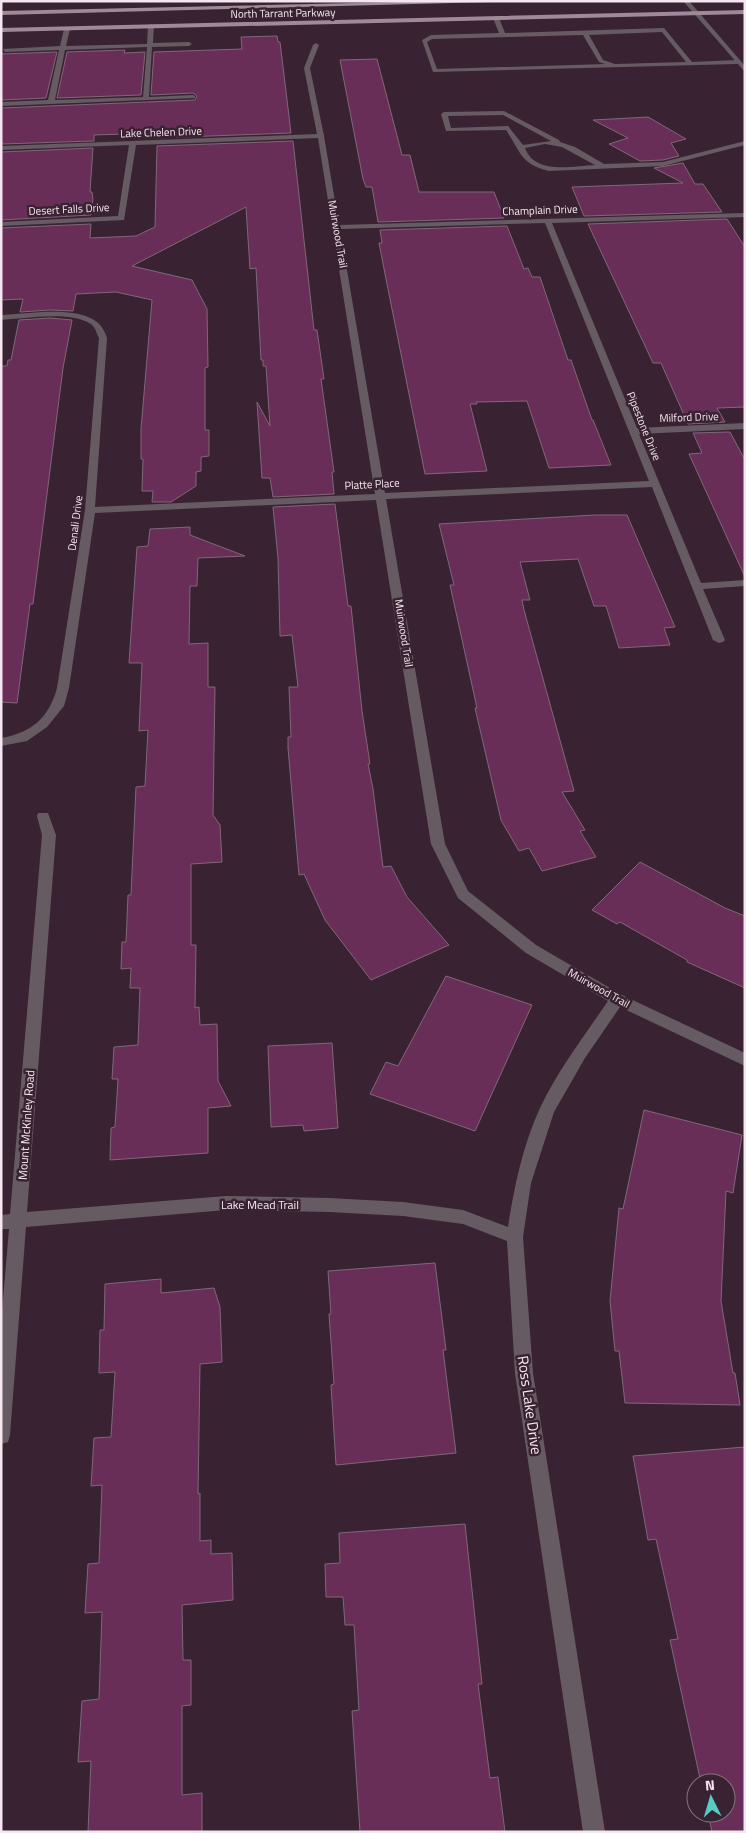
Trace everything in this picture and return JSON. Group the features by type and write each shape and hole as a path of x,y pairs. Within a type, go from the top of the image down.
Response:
{"main road":[{"name":"North Tarrant Parkway","path":"1,13 348,3 527,1"},
{"name":"North Tarrant Parkway","path":"1,30 745,12"}],"street":[{"path":"686,1 745,70"},
{"path":"496,18 503,35"},
{"path":"146,98 151,26"},
{"path":"51,102 67,28"},
{"path":"690,63 664,30 431,37 424,41 435,71 737,62"},
{"path":"585,33 601,61 614,66"},
{"path":"580,41 589,40"},
{"path":"5,50 189,44"},
{"path":"426,45 435,44"},
{"name":"Muirwood Trail","path":"316,46 307,68 321,136 382,496 438,844 463,894 531,950 617,999 745,1060"},
{"path":"1,104 192,97"},
{"path":"602,166 504,113 444,114 448,130 508,128 521,147 524,157 533,165 549,169 663,164 745,143"},
{"name":"Lake Chelen Drive","path":"1,148 321,136"},
{"path":"521,147 538,142 562,143"},
{"name":"Desert Falls Drive","path":"1,224 120,218 133,143"},
{"name":"Champlain Drive","path":"336,227 745,215"},
{"name":"Pipestone Drive","path":"548,221 719,640"},
{"name":"Denali Drive","path":"1,318 81,316 95,324 103,338 90,510 63,688 58,706 42,724 23,738 1,742"},
{"name":"Milford Drive","path":"634,430 745,426"},
{"name":"Platte Place","path":"90,510 656,484"},
{"path":"697,586 745,583"},
{"name":"Mount McKinley Road","path":"1,1435 48,835 43,816"},
{"name":"Ross Lake Drive","path":"594,1832 524,1373 515,1237 523,1183 548,1110 580,1054 617,999"},
{"name":"Lake Mead Trail","path":"1,1222 226,1203 329,1204 404,1209 463,1217 515,1237"}],"building":[{"path":"277,36 278,42 280,42 291,133 156,138 156,133 94,135 94,141 1,144 1,108 195,100 197,96 193,93 151,95 154,52 242,49 241,37"},
{"path":"125,50 124,53 145,52 141,95 57,98 67,52"},
{"path":"57,52 46,98 1,100 1,54"},
{"path":"377,59 402,155 410,155 419,192 494,192 504,218 378,222 372,187 366,187 363,179 340,60"},
{"path":"648,117 686,139 671,143 679,156 663,160 640,161 609,144 628,138 593,120"},
{"path":"293,141 314,330 317,330 324,379 321,379 334,472 332,472 334,494 273,497 270,478 262,478 257,402 270,426 266,366 263,366 263,360 261,360 256,268 250,269 246,207 132,266 192,280 207,309 208,367 205,368 205,430 209,430 209,456 201,457 201,471 196,472 196,486 171,502 152,502 153,491 142,491 143,459 141,459 141,429 152,300 116,292 76,294 73,311 20,312 23,299 1,300 1,228 91,224 90,238 136,236 155,227 157,146"},
{"path":"93,148 90,192 92,192 93,199 91,215 1,220 1,152"},
{"path":"683,163 695,184 703,184 722,212 584,216 572,187 683,183 654,168"},
{"path":"727,219 745,247 745,407 717,408 725,422 688,424 661,363 653,363 588,224"},
{"path":"507,226 524,269 528,268 532,277 540,277 568,360 571,360 592,420 611,465 549,468 527,401 476,402 477,404 470,404 487,471 425,474 379,243 382,243 380,230"},
{"path":"50,318 72,320 63,368 33,604 30,604 17,703 1,702 1,366 7,366 8,360 11,360 19,320"},
{"path":"730,432 745,460 745,577 689,454 702,453 693,433"},
{"path":"335,504 348,606 351,606 362,711 370,764 368,764 383,867 391,866 407,897 449,945 371,980 325,920 304,874 299,875 288,748 288,737 291,737 289,687 298,687 292,635 280,636 278,558 273,507"},
{"path":"595,515 627,515 675,627 664,628 670,645 619,648 606,606 594,606 578,559 520,562 530,600 522,600 524,610 574,791 562,792 585,830 580,831 596,857 542,871 529,848 519,851 501,820 475,708 477,708 450,585 454,585 439,524"},
{"path":"190,527 190,535 245,556 198,558 197,586 190,586 189,644 208,643 208,687 215,687 213,815 220,825 222,862 191,864 191,945 196,945 195,1008 199,1007 200,1025 217,1024 218,1081 231,1106 208,1108 208,1153 110,1160 111,1128 115,1127 118,1079 112,1079 114,1047 138,1045 140,988 130,988 131,968 121,969 122,942 126,942 128,895 131,895 136,787 145,786 148,730 139,731 142,663 129,663 137,547 148,546 150,529"},
{"path":"640,862 725,908 745,916 745,988 687,962 687,960 620,922 617,924 592,910"},
{"path":"446,976 532,1005 475,1131 370,1094 386,1062 398,1066"},
{"path":"332,1043 338,1128 304,1131 303,1125 271,1127 268,1046"},
{"path":"644,1110 742,1135 733,1193 726,1191 721,1301 740,1405 625,1403 619,1351 615,1351 610,1301 619,1208 623,1209"},
{"path":"435,1263 446,1350 443,1350 456,1453 336,1465 331,1385 334,1384 328,1271"},
{"path":"161,1279 161,1293 214,1288 220,1307 222,1362 200,1364 198,1494 200,1493 200,1541 211,1540 211,1554 232,1553 233,1600 182,1605 183,1660 191,1660 191,1705 182,1706 182,1795 202,1793 202,1832 88,1832 91,1761 78,1762 82,1701 99,1699 102,1612 85,1613 88,1564 99,1563 102,1485 91,1486 94,1438 111,1437 115,1372 99,1373 100,1330 104,1330 105,1284"},
{"path":"745,1447 745,1832 712,1832 710,1823 736,1823 736,1773 699,1773 670,1640 678,1639 656,1539 648,1540 633,1456"},
{"path":"465,1524 482,1684 478,1684 490,1778 498,1777 505,1832 360,1832 352,1711 359,1710 354,1625 345,1625 343,1597 326,1597 325,1564 340,1563 339,1533"}]}
